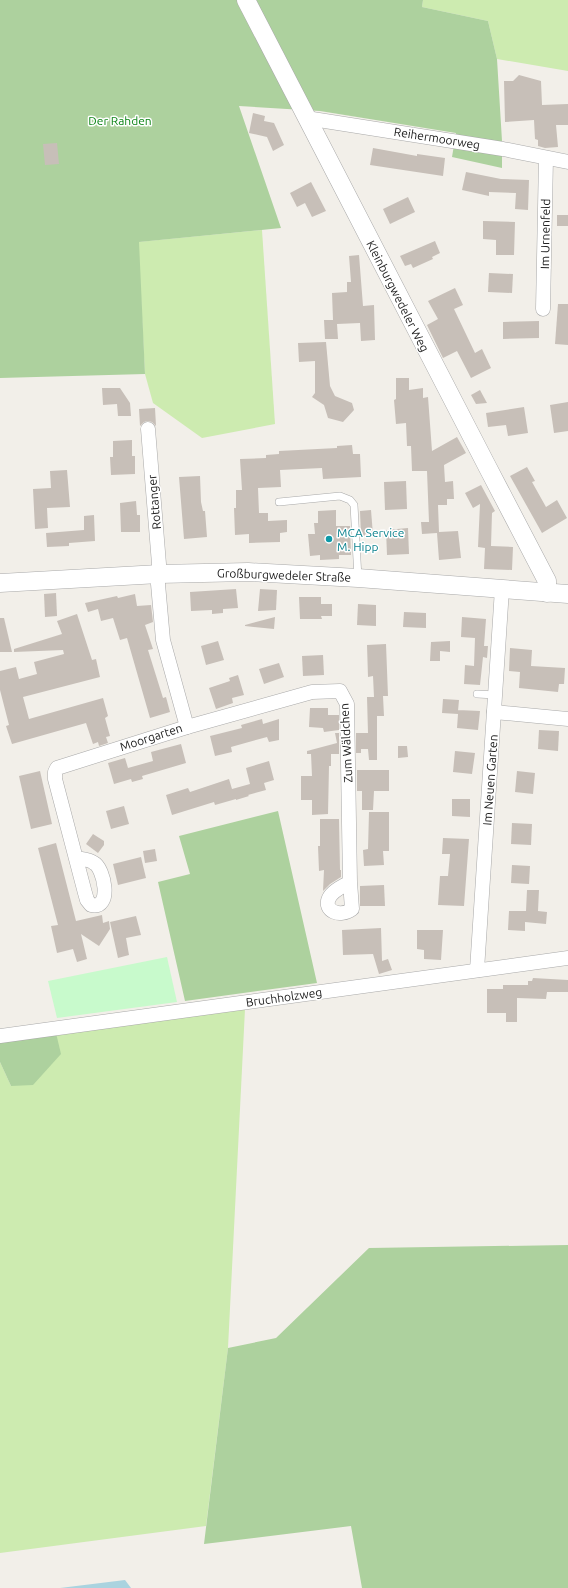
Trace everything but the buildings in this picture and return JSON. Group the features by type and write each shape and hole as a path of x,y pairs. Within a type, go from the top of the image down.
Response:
{"street":[{"name":"Kleinburgwedeler Weg","path":"246,0 547,581 547,593"},
{"name":"Reihermoorweg","path":"306,118 503,149 568,162"},
{"name":"Im Urnenfeld","path":"543,309 546,158"},
{"name":"Rottanger","path":"148,429 159,574"},
{"name":"Großburgwedeler Straße","path":"0,583 159,574 248,572 358,578 568,594"},
{"name":"Moorgarten","path":"76,858 55,779 55,772 57,768 187,727 163,640 158,584 159,574"},
{"name":"Im Neuen Garten","path":"478,970 502,589"},
{"name":"Zum Wäldchen","path":"187,727 312,692 340,691 347,704 350,882"},
{"path":"494,712 568,719"},
{"name":"Bruchholzweg","path":"0,1036 568,958"}],"lane":[{"path":"279,502 340,496 350,500 354,505 358,578"},
{"path":"477,694 496,695"}],"green space":[{"name":"Der Rahden","path":"0,0 423,0 422,7 488,21 497,59 502,141 502,168 452,157 456,133 320,111 239,106 281,228 139,242 145,374 0,378"},
{"path":"423,0 568,0 568,71 497,59 488,21 422,7"},
{"path":"262,230 275,424 202,438 153,403 145,374 138,242"},
{"path":"278,811 317,983 185,1001 158,882 190,874 179,836"},
{"path":"167,957 177,1002 57,1018 48,981"},
{"path":"245,1009 228,1348 206,1526 0,1553 0,1062 11,1086 56,1033"},
{"path":"56,1033 61,1054 33,1085 11,1086 0,1062 0,1036"},
{"path":"568,1245 568,1588 362,1588 351,1526 204,1544 228,1348 276,1338 369,1248"}],"water":[{"path":"125,1580 131,1588 60,1588"}],"place":[{"name":"MCA Service M. Hipp","path":"329,539"}]}
